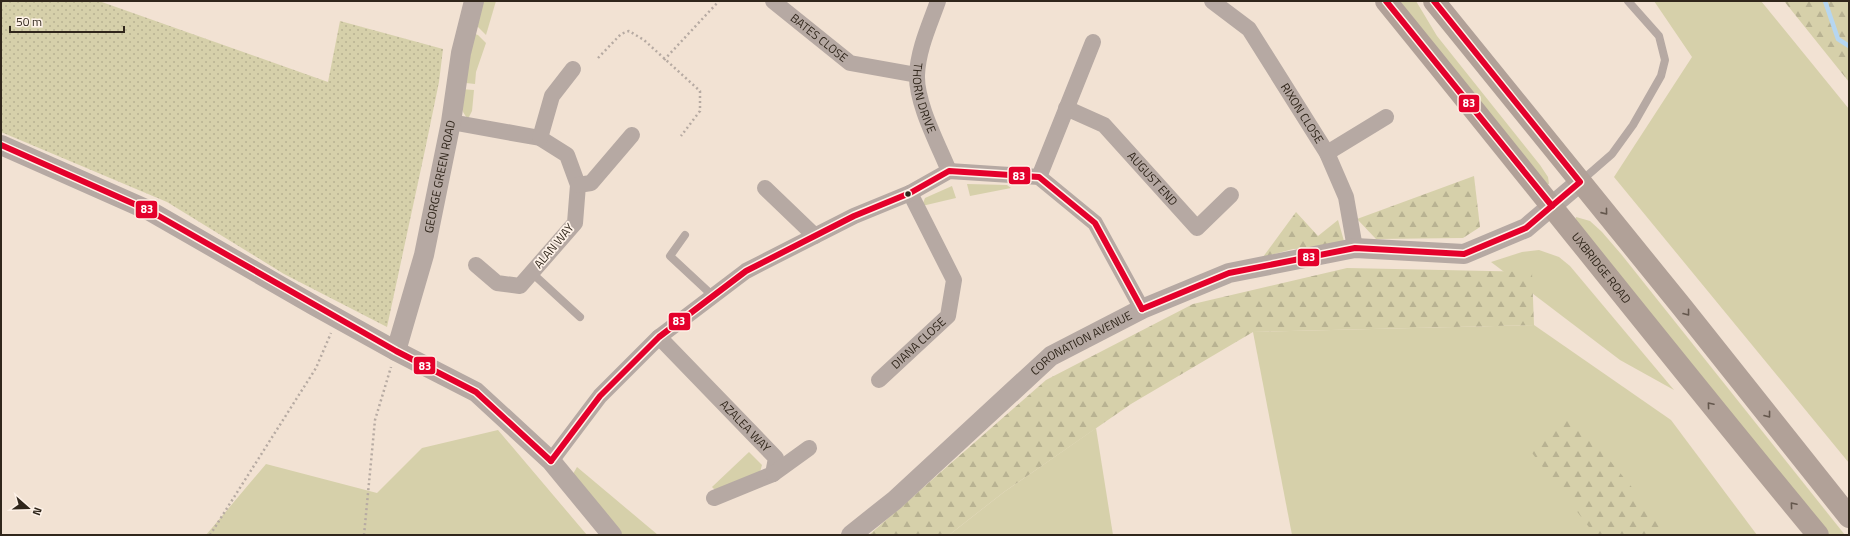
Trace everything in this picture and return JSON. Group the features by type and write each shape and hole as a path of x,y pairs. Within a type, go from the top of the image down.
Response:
{"main road":[{"name":"UXBRIDGE ROAD","path":"1386,1 1552,206 1702,396 1818,535"},
{"path":"1434,1 1849,517"}],"street":[{"name":"GEORGE GREEN ROAD","path":"396,351 424,255 451,122 461,53 474,1"},
{"name":"BATES CLOSE","path":"773,1 850,63 917,76"},
{"name":"THORN DRIVE","path":"938,1 921,50 917,76 922,106 949,171"},
{"name":"RIXON CLOSE","path":"1212,1 1249,29 1327,153 1346,197 1355,248"},
{"path":"1039,177 1093,42"},
{"path":"540,138 552,96 573,69"},
{"name":"AUGUST END","path":"1066,108 1104,125 1197,228 1231,196"},
{"path":"1327,153 1386,117"},
{"name":"ALAN WAY","path":"451,122 540,138 567,155 578,185 575,223 520,286 498,283 476,265"},
{"path":"578,185 591,183 632,135"},
{"path":"1,145 150,211 396,351 476,392 551,461 612,535"},
{"path":"551,461 600,396 659,337 746,271 854,216 910,193 949,171 1039,177 1095,223 1142,309"},
{"name":"CORONATION AVENUE","path":"851,535 895,500 1051,356 1142,309 1228,272 1355,248 1464,254 1526,228 1580,182"},
{"path":"765,188 815,236"},
{"name":"DIANA CLOSE","path":"879,380 948,316 954,280 910,193"},
{"name":"AZALEA WAY","path":"659,337 776,458 773,474"},
{"path":"714,498 773,474 809,448"}],"lane":[{"path":"1580,182 1612,154 1633,125 1661,76 1665,60 1659,36 1628,1"},
{"path":"685,235 670,256 713,296"},
{"path":"532,273 580,317"}],"path":[{"path":"664,60 718,1"},
{"path":"598,58 621,34 629,31 644,40 664,60 700,91 700,111 681,136"},
{"path":"210,535 316,368 337,318"},
{"path":"364,535 374,420 396,351"}],"green space":[{"path":"1,1 99,1 328,82 340,21 443,49 439,82 387,327 284,274 167,202 1,132"},
{"path":"480,1 496,1 486,35 475,24"},
{"path":"1393,1 1416,1 1437,36 1540,165 1548,177 1549,184 1544,185"},
{"path":"1654,1 1761,1 1849,109 1849,463 1614,177 1692,57"},
{"path":"1784,1 1849,1 1849,82"},
{"path":"472,33 478,35 486,43 476,72 475,84 466,83"},
{"path":"460,89 474,90 472,111 468,119 462,109"},
{"path":"1474,176 1480,227 1463,238 1376,239 1357,219"},
{"path":"967,184 1007,185 1011,188 970,196"},
{"path":"952,186 956,198 922,206 925,198"},
{"path":"1296,212 1318,236 1338,220 1344,241 1322,248 1293,249 1263,257"},
{"path":"1576,217 1590,221 1602,232 1621,254 1845,535 1818,535 1574,223"},
{"path":"1539,250 1559,257 1570,266 1674,390 1620,360 1491,262 1522,252"},
{"path":"1347,268 1532,272 1534,325 1253,332 1131,404 1004,492 949,535 869,535 1046,380 1193,304"},
{"path":"1534,325 1671,420 1757,535 1292,535 1253,332"},
{"path":"1570,412 1667,530 1659,535 1595,535 1529,449"},
{"path":"1096,428 1113,535 949,535 1004,492"},
{"path":"498,430 587,535 206,535 266,464 377,493 422,448"},
{"path":"749,452 762,465 760,472 719,490 712,487"},
{"path":"577,467 658,535 617,535 569,481"}],"waterway":[{"path":"1825,1 1838,39 1849,46"}],"transit line":[{"name":"83","path":"1386,1 1552,206"},
{"name":"83","path":"1142,309 1229,273 1355,248 1464,254 1526,228 1580,182 1434,1"},
{"name":"83","path":"1,145 150,211 396,351 476,392 551,461"},
{"name":"83","path":"551,461 600,396 659,337 746,271 854,216 910,193 949,171 1039,177 1095,223 1142,309"}]}
